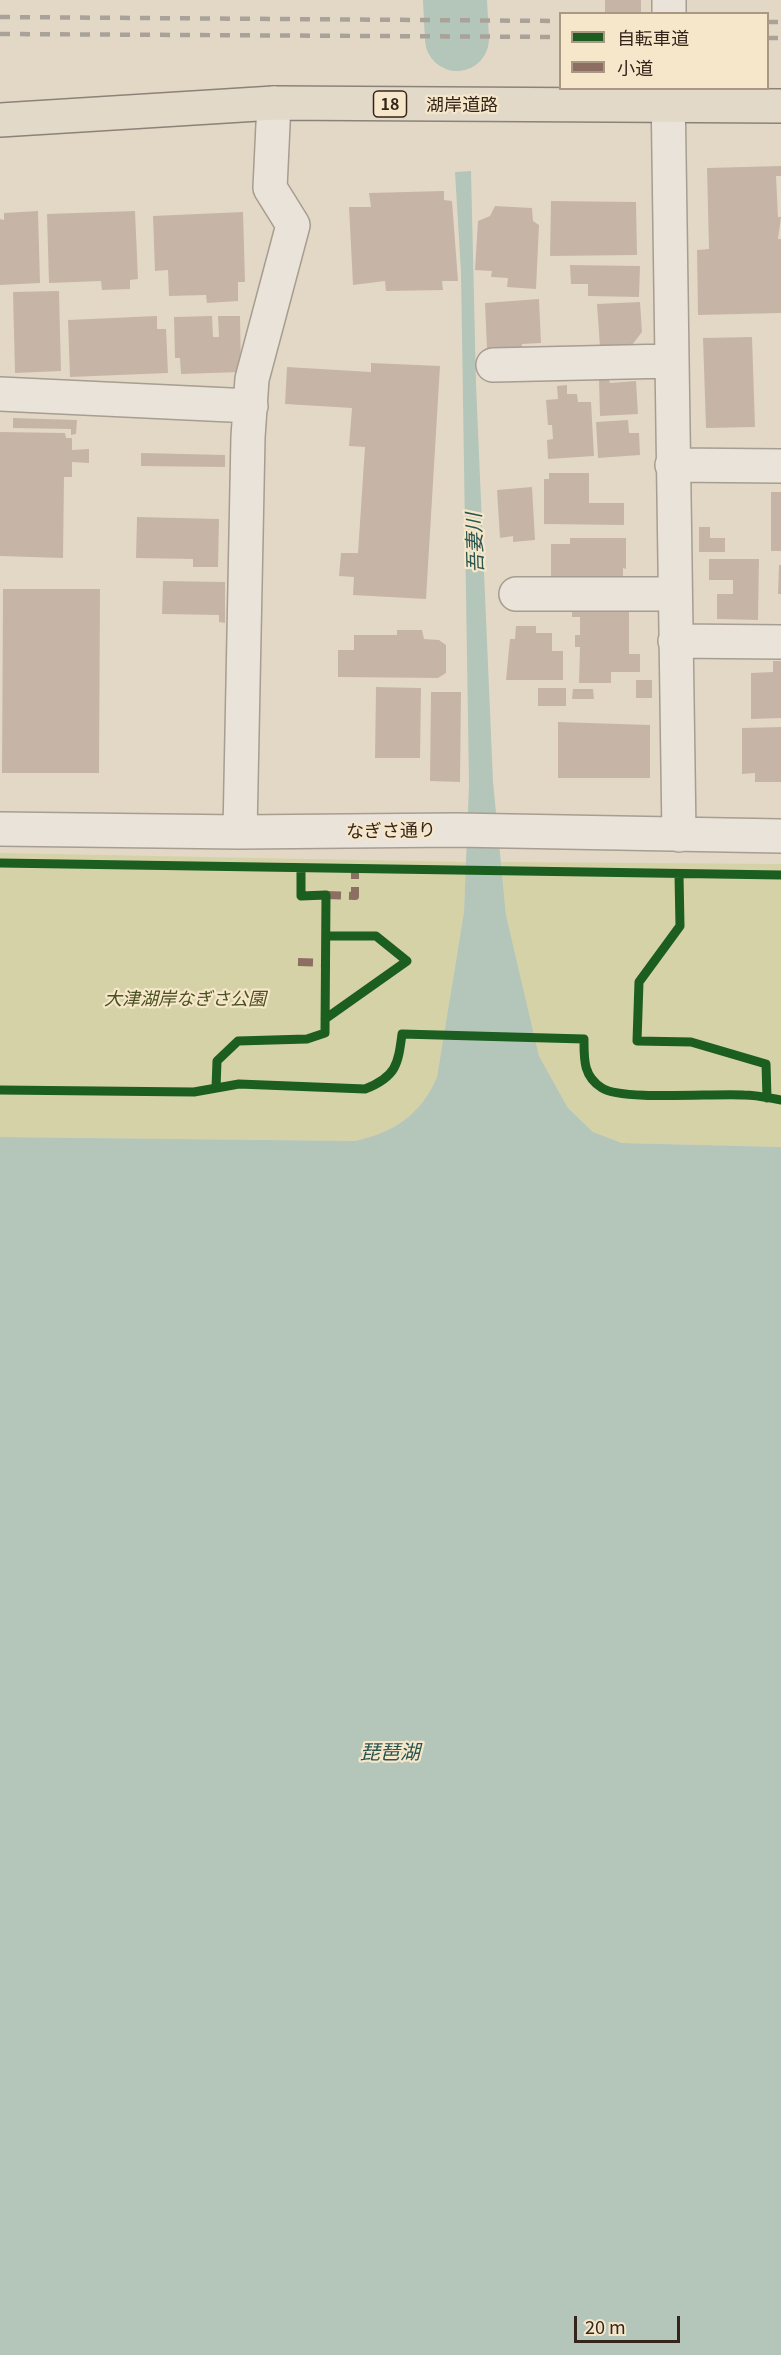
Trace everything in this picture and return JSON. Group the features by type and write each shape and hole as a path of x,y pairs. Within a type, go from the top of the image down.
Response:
{"main road":[{"name":"湖岸道路","path":"0,120 273,103 668,97 781,106"}],"street":[{"path":"668,97 670,361 679,835"},
{"path":"240,832 252,379 293,225 270,188 273,103"},
{"path":"493,365 670,361"},
{"path":"0,394 251,406"},
{"path":"672,465 781,466"},
{"path":"516,594 674,594"},
{"path":"675,641 781,642"},
{"name":"なぎさ通り","path":"0,829 240,832 456,830 781,836"}],"green space":[{"name":"大津湖岸なぎさ公園","path":"0,853 466,862 464,912 437,1077 423,1102 404,1120 381,1133 354,1141 0,1137"},
{"path":"501,862 781,864 781,1147 622,1143 593,1132 568,1108 539,1056 506,915"}],"water":[{"name":"琵琶湖","path":"471,171 476,384 493,782 506,915 539,1056 568,1108 593,1132 622,1143 781,1147 781,2355 0,2355 0,1137 354,1141 381,1133 404,1120 423,1102 437,1077 464,912 469,785 461,272 455,172"}],"building":[{"path":"605,0 641,0 641,12 605,12"},
{"path":"781,166 781,176 776,176 778,217 781,217 778,239 781,239 781,313 698,315 697,250 709,249 707,168"},
{"path":"444,191 444,200 452,201 458,281 442,281 443,290 386,291 385,281 353,285 349,207 371,207 369,193"},
{"path":"551,201 636,202 637,255 550,256"},
{"path":"495,206 532,208 533,221 539,225 536,289 507,287 508,278 491,277 492,271 475,270 478,221 490,216"},
{"path":"38,211 40,283 0,285 0,219 4,220 4,213"},
{"path":"135,211 138,279 130,280 130,289 102,290 101,281 49,283 47,214"},
{"path":"243,212 245,282 238,282 238,301 207,303 206,295 169,296 168,270 155,271 153,216"},
{"path":"570,265 640,266 639,297 588,296 588,284 571,284"},
{"path":"59,291 61,371 15,373 13,292"},
{"path":"539,299 541,343 522,344 522,348 487,349 485,303"},
{"path":"640,302 642,332 632,345 600,347 597,304"},
{"path":"157,316 157,329 166,329 168,373 70,377 68,320"},
{"path":"212,316 213,337 219,337 218,316 240,316 241,372 181,374 180,358 175,358 174,317"},
{"path":"752,337 755,427 706,428 703,338"},
{"path":"371,363 440,366 426,599 353,595 354,577 339,576 341,553 358,553 365,447 349,446 352,408 285,404 287,367 371,372"},
{"path":"599,379 609,379 610,383 636,381 638,414 600,416"},
{"path":"567,385 567,394 577,394 578,402 591,402 594,456 548,459 547,440 553,439 552,425 548,425 546,400 558,399 557,386"},
{"path":"13,418 77,420 76,434 71,435 71,429 13,428"},
{"path":"628,420 629,433 639,433 640,455 598,458 596,422"},
{"path":"0,432 65,433 66,438 72,438 72,450 89,449 89,463 72,462 72,477 64,477 63,558 0,556"},
{"path":"141,453 225,455 225,467 141,466"},
{"path":"549,473 589,473 589,503 624,503 624,525 544,524 544,479 549,479"},
{"path":"532,487 535,540 513,542 513,536 500,538 497,490"},
{"path":"771,492 781,492 781,551 771,551"},
{"path":"137,517 219,519 218,567 193,567 193,559 136,558"},
{"path":"699,527 710,527 710,538 725,538 725,552 699,552"},
{"path":"570,538 626,538 626,569 623,568 623,576 551,576 551,544 570,544"},
{"path":"709,559 759,559 758,620 717,619 717,594 733,594 733,580 709,580"},
{"path":"779,565 781,565 781,594 778,594"},
{"path":"163,581 225,582 225,623 219,622 219,615 162,614"},
{"path":"3,589 100,589 99,773 2,773"},
{"path":"572,611 629,611 629,654 640,654 640,672 611,672 611,683 579,683 580,647 575,647 575,635 580,635 580,617 572,617"},
{"path":"516,626 536,626 536,633 552,633 552,651 563,651 563,680 506,680 510,639 515,639"},
{"path":"397,630 422,630 424,639 439,640 446,645 446,673 438,678 338,677 338,650 354,650 354,635 397,635"},
{"path":"773,661 781,661 781,718 751,719 751,673 773,672"},
{"path":"636,680 652,680 652,698 636,698"},
{"path":"376,687 421,688 420,758 375,758"},
{"path":"538,688 566,688 566,706 538,706"},
{"path":"573,689 593,689 594,699 572,699"},
{"path":"431,692 461,692 460,782 430,781"},
{"path":"558,722 650,725 650,778 558,778"},
{"path":"781,727 781,782 755,782 755,773 742,774 742,728"}],"waterway":[{"name":"吾妻川","path":"455,0 457,39"}],"railway":[{"path":"0,17 559,21"},
{"path":"769,22 781,22"},
{"path":"0,34 559,37"},
{"path":"769,38 781,38"}],"marked path":[{"path":"326,895 355,896 355,869"},
{"path":"298,962 325,963"}],"cycle path":[{"path":"0,863 781,875"},
{"path":"216,1088 217,1061 238,1041 307,1039 325,1033 326,895 301,896 301,868"},
{"path":"679,875 680,926 639,982 637,1041 691,1042 766,1064 767,1098"},
{"path":"325,1019 407,961 376,936 326,936"},
{"path":"0,1090 194,1092 239,1084 365,1089 383,1080 394,1069 402,1034 584,1039 586,1066 591,1078 602,1088 613,1092 648,1095 749,1095 781,1100"}]}
